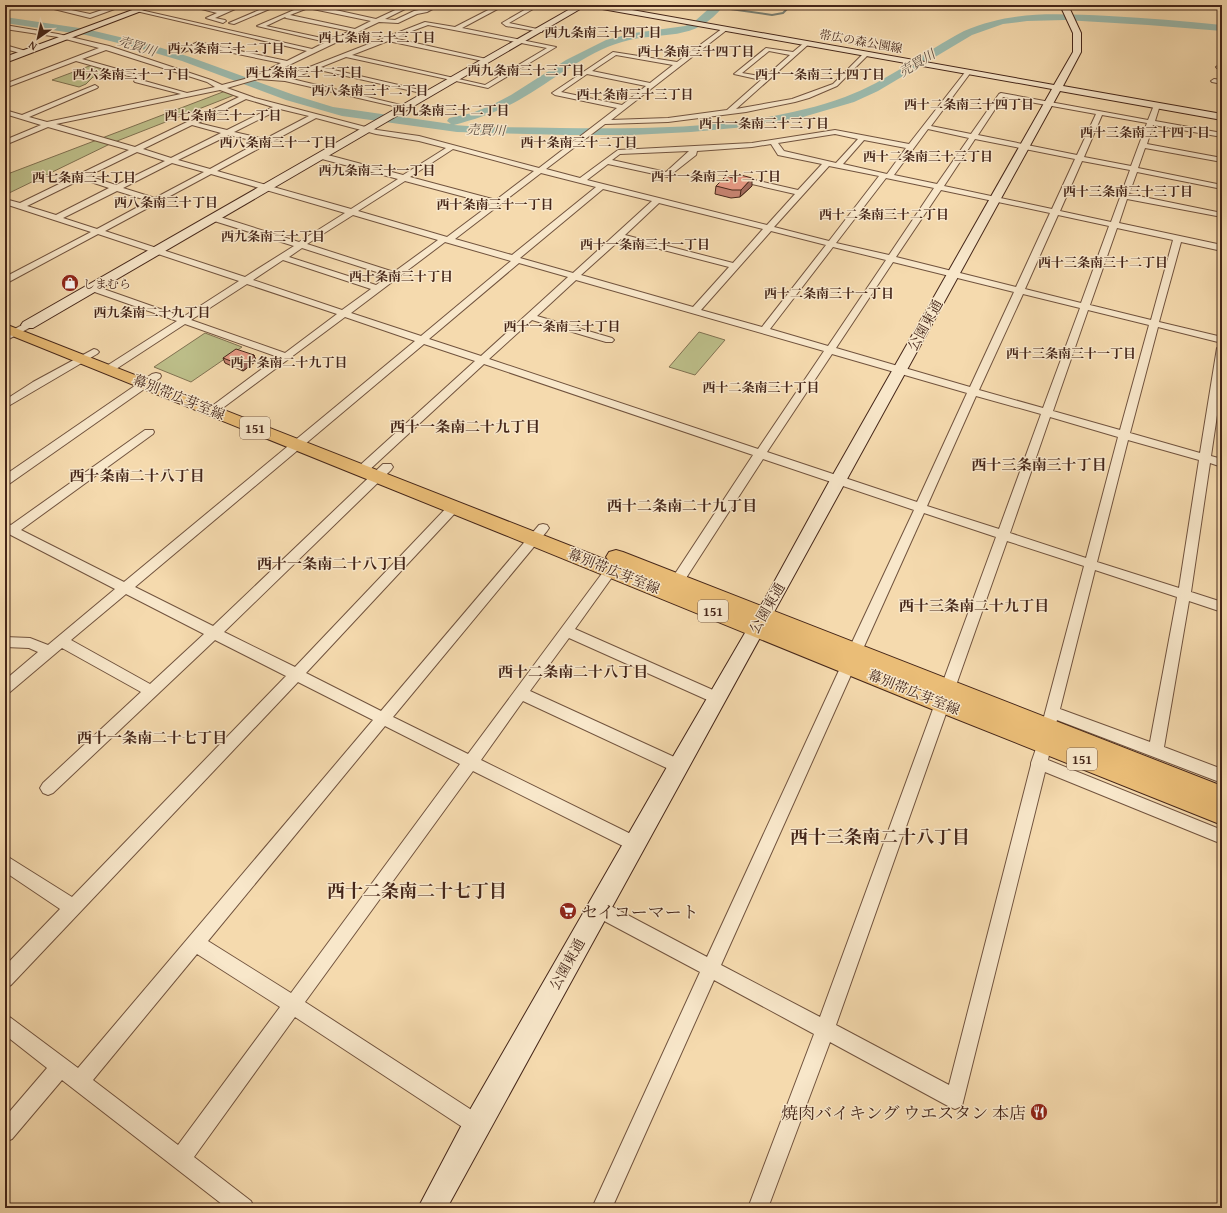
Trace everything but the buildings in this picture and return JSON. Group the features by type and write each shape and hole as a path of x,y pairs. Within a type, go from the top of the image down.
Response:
{"main road":[{"name":"幕別帯広芽室線","path":"5,316 13,331 88,355 616,564 1046,737 1222,814"},
{"name":"幕別帯広芽室線","path":"375,469 454,507 538,534"},
{"name":"幕別帯広芽室線","path":"1046,737 1222,797"}],"street":[{"path":"41,5 90,16 117,7"},
{"path":"109,5 313,51"},
{"path":"5,60 153,5"},
{"path":"189,5 222,12"},
{"path":"240,5 209,18 247,26"},
{"path":"232,23 276,5"},
{"path":"299,5 396,22 416,12 425,11 437,5"},
{"path":"5,143 48,124 222,87 256,77 410,5"},
{"path":"455,29 502,5"},
{"path":"537,5 505,22 506,24 540,31"},
{"path":"13,331 92,288 583,5"},
{"name":"帯広の森公園線","path":"591,5 1222,117"},
{"path":"308,6 257,27 332,42"},
{"name":"公園東通","path":"432,1208 1077,52 1078,41 1068,14"},
{"path":"286,16 356,30"},
{"path":"285,78 427,23 553,47 486,87 345,55"},
{"path":"5,27 36,31 106,47 209,81 245,97 278,107 418,138 581,182 1222,340"},
{"path":"218,407 396,274 446,240 540,171 677,64 725,29"},
{"path":"388,39 488,60"},
{"path":"729,112 807,43"},
{"path":"179,52 198,44 288,63"},
{"path":"5,47 24,52"},
{"path":"5,86 106,47"},
{"path":"766,79 738,74 768,50 794,54"},
{"path":"623,107 555,93 615,53 677,64"},
{"path":"603,123 668,120 772,106 807,97 834,85 866,54"},
{"path":"76,59 140,77 137,81 188,94"},
{"path":"313,67 430,94"},
{"path":"586,72 650,85"},
{"path":"764,331 830,244 886,175 912,147 968,72"},
{"path":"256,77 285,78 404,109"},
{"path":"1214,81 1222,82"},
{"path":"22,117 95,86"},
{"path":"673,587 760,454 1001,95 1222,135"},
{"path":"20,206 245,97"},
{"path":"758,1208 826,1030 1086,307 1157,105"},
{"path":"56,218 278,107"},
{"path":"5,112 1222,463"},
{"path":"602,1208 1100,113"},
{"path":"5,281 314,116"},
{"path":"191,123 267,142"},
{"path":"927,127 1222,187"},
{"path":"581,182 618,152 693,149 773,142 835,132 912,147"},
{"path":"838,165 863,137"},
{"path":"773,142 781,153 1222,248"},
{"path":"1143,145 1222,160"},
{"path":"115,366 245,280 452,147"},
{"path":"606,162 668,175 693,152 693,149"},
{"path":"321,156 497,203"},
{"path":"695,311 827,163"},
{"path":"80,176 156,200"},
{"path":"746,180 800,193"},
{"path":"5,688 602,187"},
{"path":"1125,196 1222,215"},
{"path":"48,788 214,633 483,361 658,200"},
{"path":"5,201 1222,607"},
{"path":"214,218 396,274"},
{"path":"620,236 735,266"},
{"path":"599,909 955,1098 1124,435 1177,239"},
{"path":"281,257 377,288"},
{"path":"92,288 285,356"},
{"path":"532,317 609,340"},
{"path":"1156,751 1184,594 1222,348"},
{"path":"5,405 37,384 88,355"},
{"path":"5,481 151,380"},
{"path":"149,432 9,528 384,719 635,844"},
{"path":"5,979 226,747 298,675 454,507"},
{"path":"80,1080 538,534"},
{"path":"180,1159 292,1004 616,564"},
{"path":"566,631 717,698"},
{"path":"61,641 151,691"},
{"path":"5,642 30,643 49,651"},
{"path":"521,693 678,766"},
{"path":"1046,737 1156,751 1222,776"},
{"path":"1046,737 1222,837"},
{"path":"5,863 73,908"},
{"path":"196,943 477,1125"},
{"path":"5,1024 80,1080 244,1208"},
{"path":"5,1132 61,1067"}],"green space":[{"path":"92,65 111,70 93,77 86,84 79,87 52,80"},
{"path":"228,90 237,94 112,143 5,195 5,175"},
{"path":"699,332 725,340 695,375 669,367"},
{"path":"205,333 242,347 191,382 154,367"}],"waterway":[{"path":"453,121 475,116 496,108 589,51 618,39 689,28 699,23 719,5"},
{"path":"716,7 772,15 783,13 791,5"},
{"name":"売買川","path":"5,20 86,32 145,46 186,59 290,98 342,112 457,129 566,132 665,130 718,126 772,119 824,108 850,99 890,81 936,51 968,33 985,26 1014,19 1065,17 1222,28"}],"place":[{"name":"しまむら","path":"70,283"},
{"name":"セイコーマート","path":"568,911"},
{"name":"焼肉バイキング ウエスタン 本店","path":"1039,1112"}],"district":[{"name":"西九条南三十四丁目","path":"603,32"},
{"name":"西七条南三十三丁目","path":"377,37"},
{"name":"西六条南三十二丁目","path":"226,48"},
{"name":"西十条南三十四丁目","path":"696,51"},
{"name":"西九条南三十三丁目","path":"526,70"},
{"name":"西七条南三十二丁目","path":"304,72"},
{"name":"西六条南三十一丁目","path":"131,74"},
{"name":"西十一条南三十四丁目","path":"820,74"},
{"name":"西八条南三十二丁目","path":"370,90"},
{"name":"西十条南三十三丁目","path":"635,94"},
{"name":"西十二条南三十四丁目","path":"969,104"},
{"name":"西九条南三十二丁目","path":"451,110"},
{"name":"西七条南三十一丁目","path":"223,115"},
{"name":"西十一条南三十三丁目","path":"764,123"},
{"name":"西十三条南三十四丁目","path":"1145,132"},
{"name":"西八条南三十一丁目","path":"278,142"},
{"name":"西十条南三十二丁目","path":"579,142"},
{"name":"西十二条南三十三丁目","path":"928,156"},
{"name":"西九条南三十一丁目","path":"377,170"},
{"name":"西十一条南三十二丁目","path":"716,176"},
{"name":"西七条南三十丁目","path":"84,177"},
{"name":"西十三条南三十三丁目","path":"1128,191"},
{"name":"西八条南三十丁目","path":"166,202"},
{"name":"西十条南三十一丁目","path":"495,204"},
{"name":"西十二条南三十二丁目","path":"884,214"},
{"name":"西九条南三十丁目","path":"273,236"},
{"name":"西十一条南三十一丁目","path":"645,244"},
{"name":"西十三条南三十二丁目","path":"1103,262"},
{"name":"西十条南三十丁目","path":"401,276"},
{"name":"西十二条南三十一丁目","path":"829,293"},
{"name":"西九条南二十九丁目","path":"152,312"},
{"name":"西十一条南三十丁目","path":"562,326"},
{"name":"西十三条南三十一丁目","path":"1071,353"},
{"name":"西十条南二十九丁目","path":"289,362"},
{"name":"西十二条南三十丁目","path":"761,387"},
{"name":"西十一条南二十九丁目","path":"465,426"},
{"name":"西十三条南三十丁目","path":"1039,464"},
{"name":"西十条南二十八丁目","path":"137,475"},
{"name":"西十二条南二十九丁目","path":"682,505"},
{"name":"西十一条南二十八丁目","path":"332,563"},
{"name":"西十三条南二十九丁目","path":"974,605"},
{"name":"西十二条南二十八丁目","path":"573,671"},
{"name":"西十一条南二十七丁目","path":"152,737"},
{"name":"西十三条南二十八丁目","path":"880,836"},
{"name":"西十二条南二十七丁目","path":"417,890"}]}
